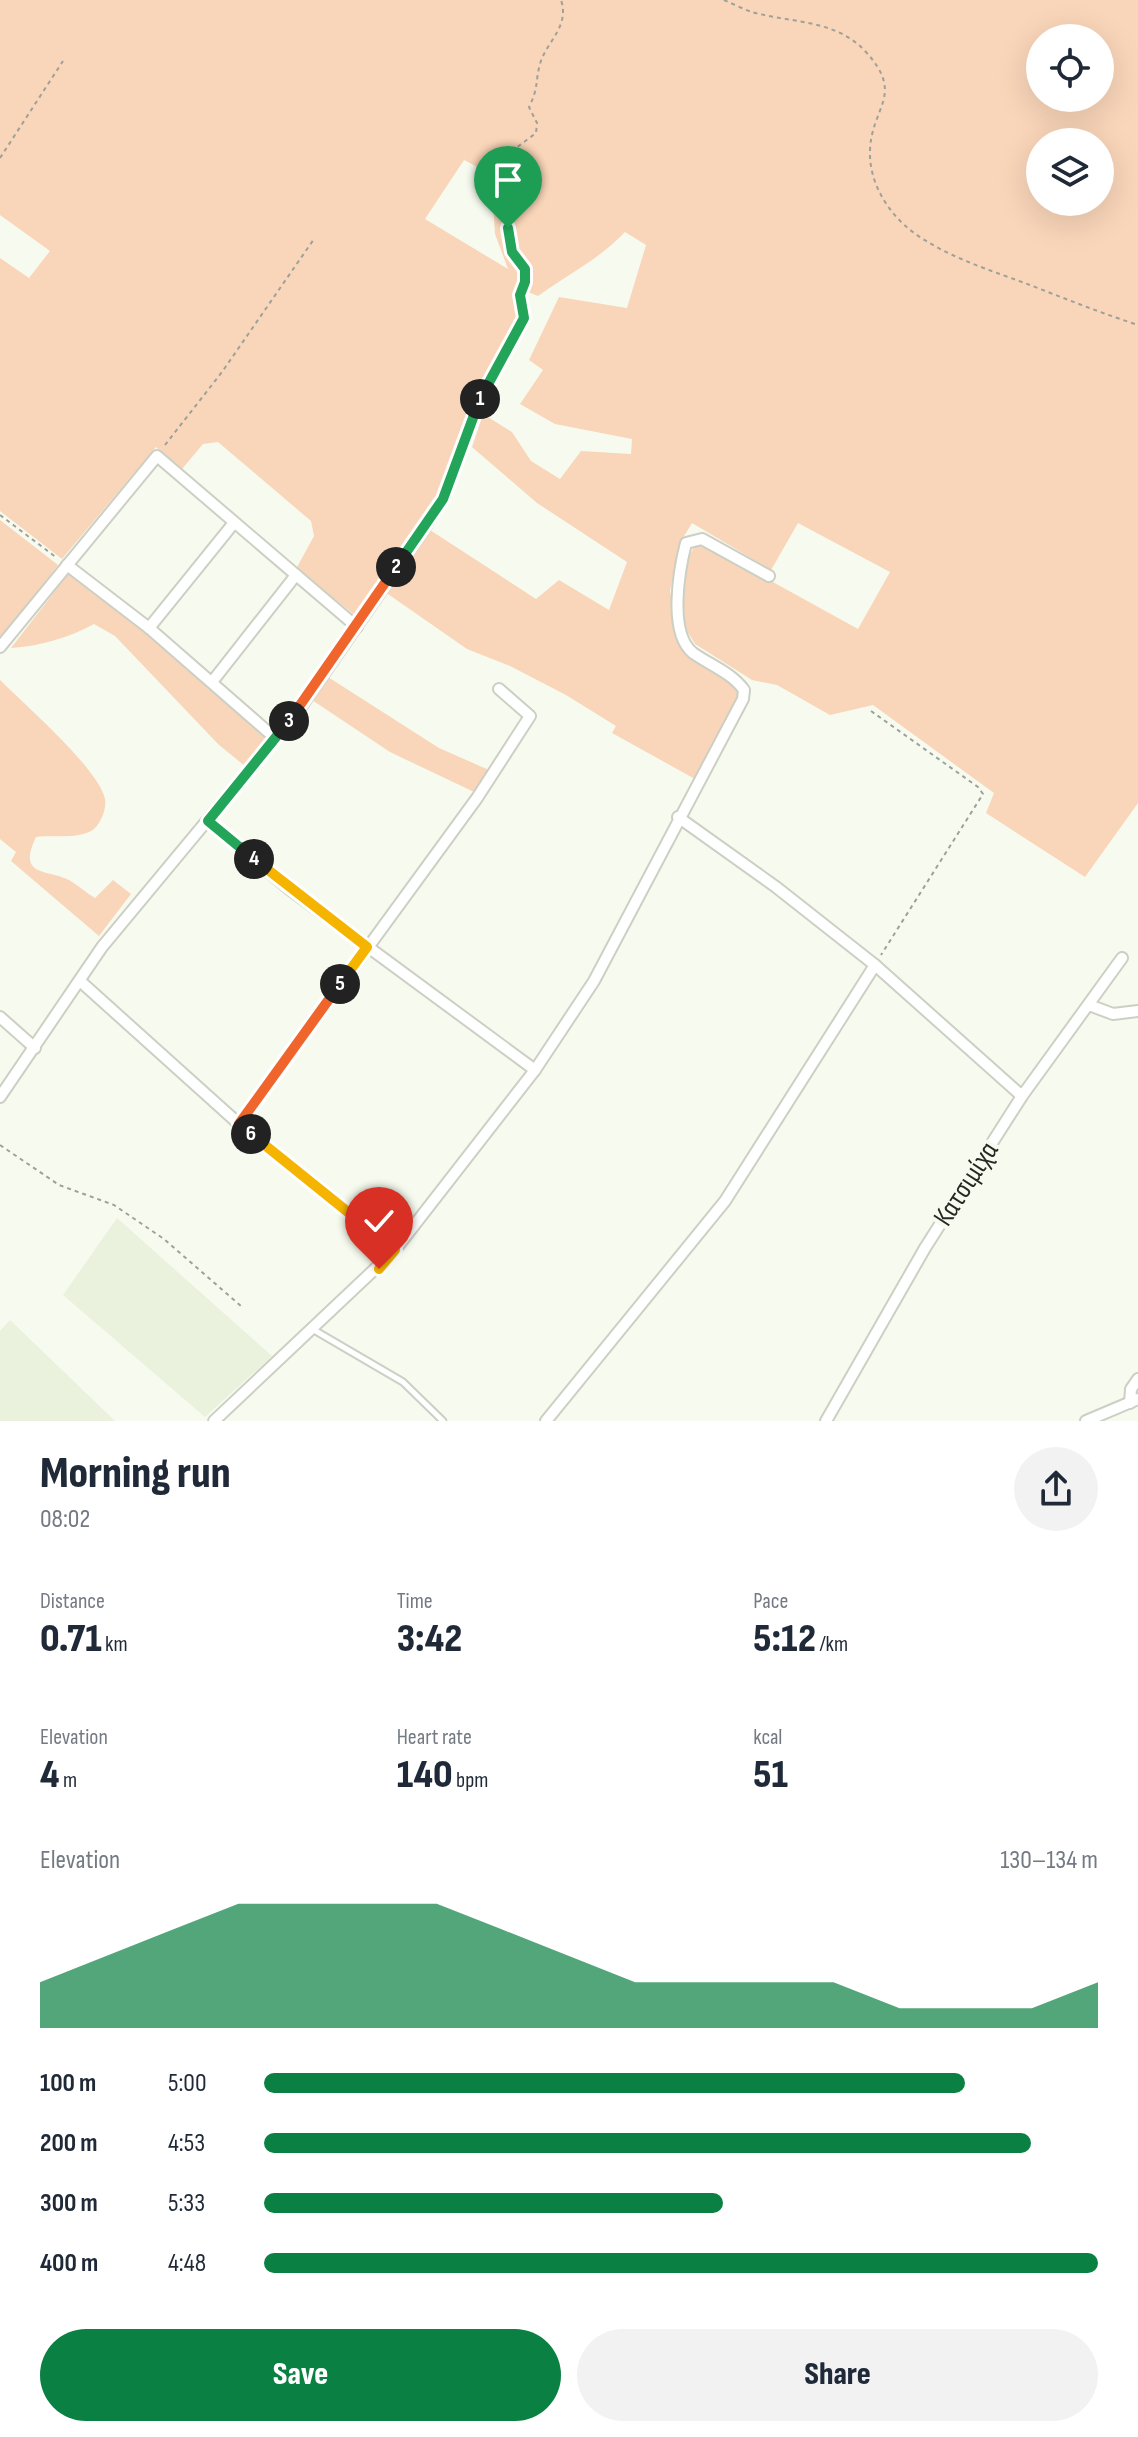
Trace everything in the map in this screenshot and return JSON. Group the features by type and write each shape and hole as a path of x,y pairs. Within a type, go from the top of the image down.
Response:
{"street":[{"path":"0,1097 110,937 275,738 357,627 443,499 478,402 524,318"},
{"path":"0,647 157,456 357,627"},
{"path":"149,628 233,524"},
{"path":"214,1421 314,1330 395,1250 535,1070 594,981 743,699 744,690 738,681 691,651 684,640 676,597 686,543 702,539 769,576"},
{"path":"67,565 149,628 275,738"},
{"path":"212,682 296,575"},
{"path":"239,1124 477,798 530,716 499,689"},
{"path":"678,817 776,887 875,965 1022,1096"},
{"path":"208,821 288,888 535,1070"},
{"name":"Κατσιμίχα","path":"830,1420 925,1248 1022,1096 1122,958"},
{"path":"546,1421 725,1201 875,965"},
{"path":"80,981 239,1124 395,1250"},
{"path":"1089,1005 1113,1014 1138,1011"},
{"path":"0,1017 35,1048"},
{"path":"1086,1421 1134,1401 1131,1389 1138,1379"}],"lane":[{"path":"314,1330 391,1374 443,1421"}],"path":[{"path":"524,318 520,295 525,282 525,269 512,252 508,228 500,209 497,184 508,154 536,133 537,123 529,107 538,89 539,66 544,53 554,42 559,29 564,9 561,0"},
{"path":"724,0 752,12 807,22 843,33 865,51 885,84 887,96 871,142 873,172 885,204 907,228 927,241 992,271 1138,325"},
{"path":"0,158 63,61"},
{"path":"157,456 222,372 314,239"},
{"path":"0,515 67,565"},
{"path":"871,711 978,787 983,794 875,965"},
{"path":"0,1145 59,1185 114,1205 164,1239 242,1307"}],"shaded area":[{"path":"0,0 1138,0 1138,803 1085,877 986,813 994,793 873,705 830,715 777,685 752,680 695,644 687,631 679,598 681,572 694,547 704,544 858,629 890,572 798,523 771,570 692,523 680,543 670,591 686,650 746,685 695,779 612,733 616,726 566,695 510,666 467,649 385,592 430,530 536,599 559,580 609,610 627,562 537,503 472,447 483,414 512,432 531,461 560,479 581,451 631,454 632,439 555,424 520,404 543,370 529,360 559,297 627,308 646,245 625,232 594,258 538,296 515,287 520,315 480,384 458,451 436,499 356,616 296,569 314,536 311,521 218,442 203,444 182,469 156,447 62,559 0,511 0,258 29,278 50,251 0,215","holes":["464,160 491,174 495,234 508,269 425,219"]},
{"path":"0,520 58,565 0,640"},
{"path":"69,573 141,628 268,741 245,766 219,745 115,636 94,624 54,640 11,648"},
{"path":"328,677 439,748 489,770 474,792 390,752 312,700"},
{"path":"0,680 75,754 100,786 105,799 104,812 94,829 79,835 36,837 30,859 37,869 69,880 95,898 113,880 131,894 99,936 11,861 16,852 0,839"},
{"path":"117,1218 272,1356 205,1417 63,1295"},
{"path":"10,1320 115,1421 0,1421 0,1331"}],"route":[{"path":"379,1269 395,1250 239,1124 367,947 288,888 208,821 298,711 443,499 478,402 524,318 520,295 525,282 525,269 512,252 508,228"}]}
